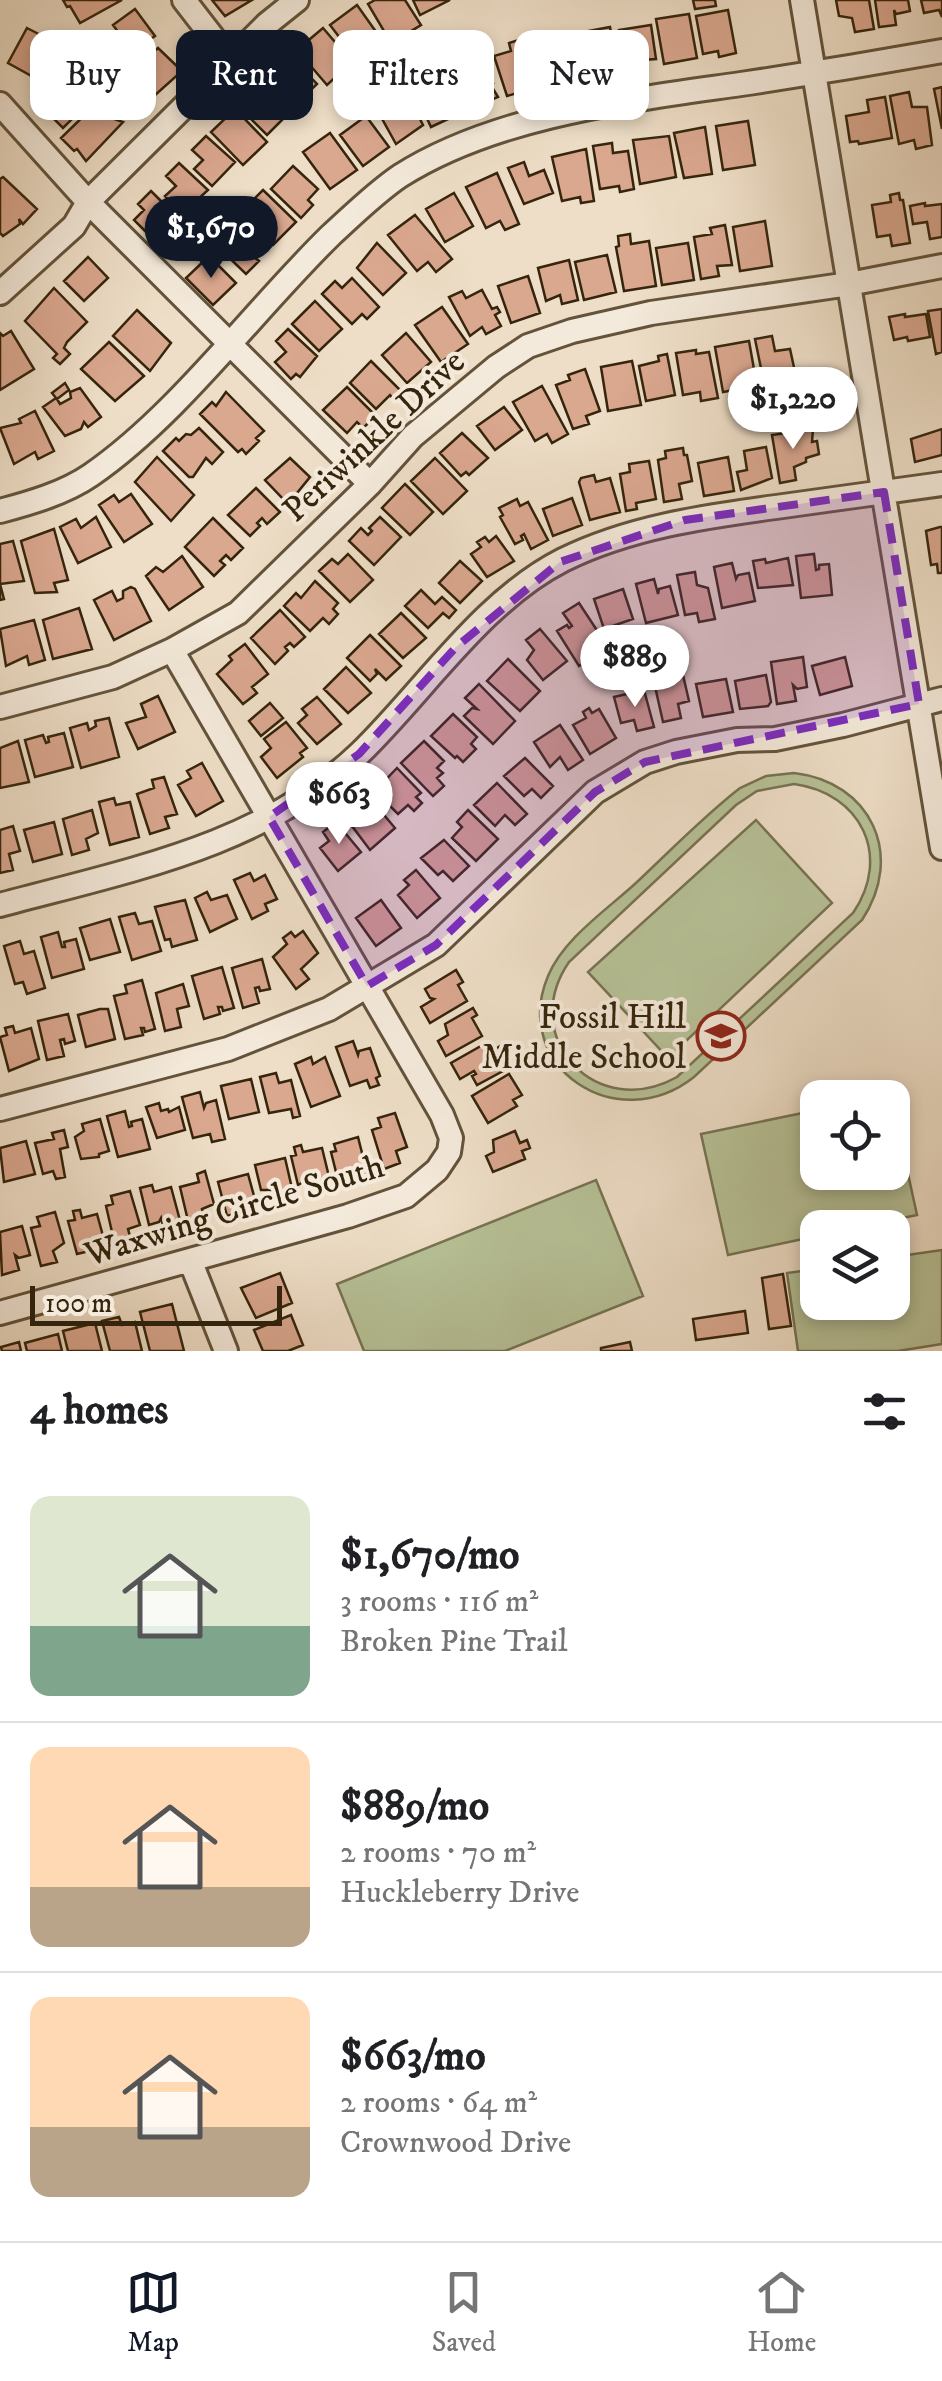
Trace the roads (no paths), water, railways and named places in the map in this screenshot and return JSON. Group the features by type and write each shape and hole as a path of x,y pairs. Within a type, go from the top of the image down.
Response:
{"street":[{"path":"184,0 207,30"},
{"path":"261,30 297,0"},
{"path":"802,0 884,492 931,702 942,848"},
{"path":"0,511 30,503 89,476 138,436 357,210 400,177 437,157 505,130 579,111 942,51"},
{"path":"0,104 88,202 370,484"},
{"path":"0,293 74,226 88,202 176,116"},
{"name":"Periwinkle Drive","path":"0,707 113,677 172,650 238,612 426,425 528,346 572,331 651,313 942,266"},
{"path":"0,905 168,859 269,818 310,793 359,754 456,646 522,589 560,562 605,541 685,520 942,484"},
{"path":"172,650 367,986"},
{"path":"0,1109 228,1049 329,1009 436,946 596,792 644,762 737,740 775,739 809,732 931,702"},
{"name":"Waxwing Circle South","path":"0,1313 362,1211 406,1196 427,1180 450,1152 452,1138 367,986"},
{"path":"190,1260 226,1351"}],"place":[{"name":"Fossil Hill Middle School","path":"721,1036"}]}
